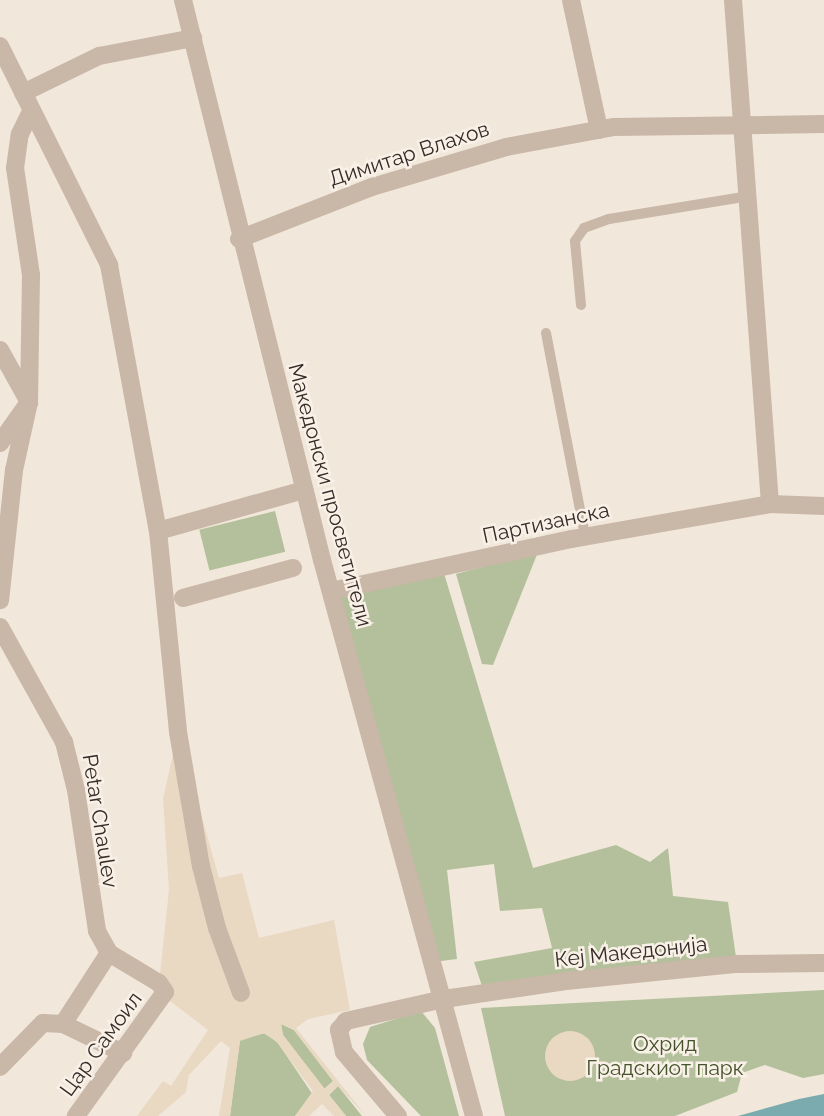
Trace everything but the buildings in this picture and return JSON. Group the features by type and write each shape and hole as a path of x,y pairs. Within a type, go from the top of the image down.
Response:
{"street":[{"name":"Македонски просветители","path":"183,0 239,239 304,490 474,1116"},
{"path":"571,0 599,130"},
{"path":"733,0 770,504"},
{"path":"23,93 99,56 192,38"},
{"path":"0,46 109,265 158,531 178,732 201,866 217,929 241,993"},
{"path":"0,600 14,470 29,402 34,323 32,275 17,195 20,134 32,111"},
{"name":"Димитар Влахов","path":"239,239 372,187 467,158 599,130 744,124 824,124"},
{"path":"0,144 20,134"},
{"path":"0,350 29,402"},
{"path":"0,443 29,402"},
{"name":"Македонски просветители","path":"158,531 304,490"},
{"name":"Партизанска","path":"331,591 585,536 770,504 824,506"},
{"path":"183,598 293,568"},
{"name":"Petar Chaulev","path":"0,626 6,644 64,742 76,790 91,909 109,953"},
{"path":"0,662 6,644"},
{"path":"63,1024 109,953"},
{"name":"Цар Самоил","path":"76,1116 163,998 159,983 109,953"},
{"name":"Кеј Македонија","path":"443,999 705,967 824,963"},
{"path":"398,1116 348,1059 342,1047 340,1027 358,1016 443,999"},
{"path":"0,1067 43,1023 63,1024 123,1053"}],"lane":[{"path":"581,305 575,241 584,228 609,219 749,196"},
{"path":"546,333 585,536"}],"green space":[{"path":"275,511 285,552 209,571 199,530"},
{"path":"538,552 493,665 482,664 456,574"},
{"path":"443,570 533,868 616,845 650,862 668,848 673,896 728,902 737,964 484,992 474,962 552,948 542,908 500,911 494,864 447,870 457,959 433,962 333,594"},
{"name":"Охрид Градскиот парк","path":"824,990 824,1074 803,1078 765,1065 742,1073 737,1092 675,1116 505,1116 481,1008"},
{"path":"421,1011 435,1028 459,1116 421,1116 367,1060 363,1044 370,1027"},
{"path":"281,1024 294,1030 333,1081 324,1089 283,1035"},
{"path":"265,1033 278,1043 313,1095 295,1116 230,1116 240,1040"},
{"path":"338,1086 362,1116 346,1116 329,1095"}],"shaded area":[{"path":"178,732 219,878 242,873 259,938 334,920 350,1010 308,1019 296,1028 366,1116 338,1086 329,1095 346,1116 334,1116 322,1104 309,1116 295,1116 313,1091 276,1041 263,1033 240,1041 230,1116 219,1116 230,1048 221,1041 189,1075 186,1092 158,1116 137,1116 163,1081 171,1086 208,1030 170,1001 160,974 169,890 163,799","holes":["281,1024 294,1030 333,1081 325,1089 283,1035"]},
{"path":"570,1031 588,1038 595,1056 588,1074 570,1081 552,1074 545,1056 552,1038"}],"water":[{"path":"824,1094 824,1116 738,1116 799,1099"}]}
